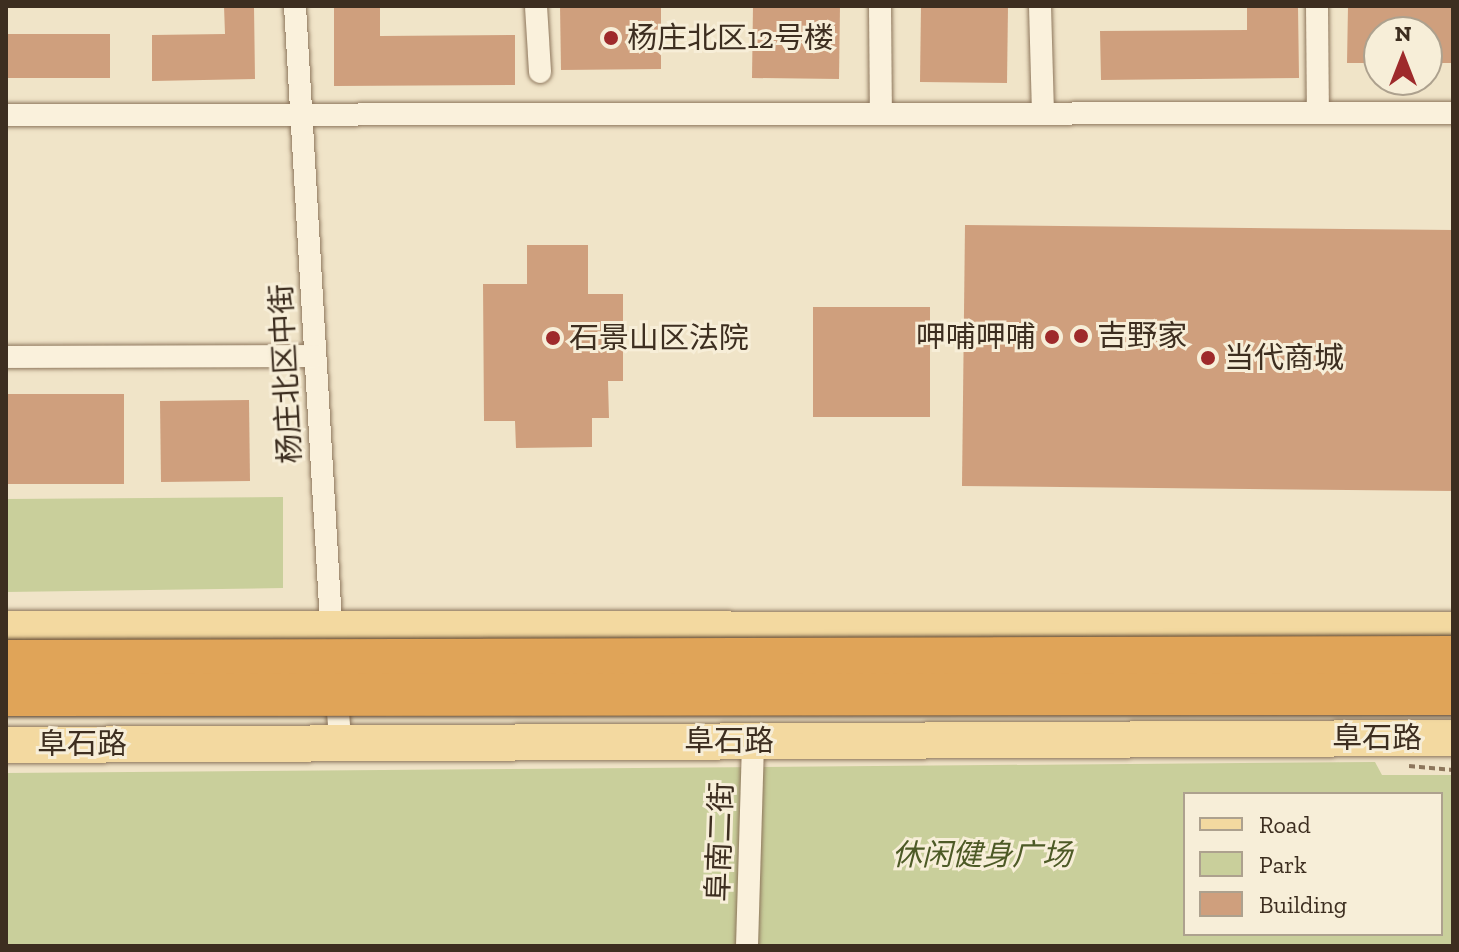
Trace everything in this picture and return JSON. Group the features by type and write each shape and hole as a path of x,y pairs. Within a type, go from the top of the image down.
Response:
{"highway":[{"path":"6,661 1453,657"},
{"name":"阜石路","path":"6,695 1453,694"}],"main road":[{"path":"6,629 1453,630"},
{"name":"阜石路","path":"6,745 340,738 753,741 1453,738"}],"street":[{"name":"杨庄北区中街","path":"295,6 340,738"},
{"path":"536,6 540,72"},
{"path":"880,6 881,114"},
{"path":"1040,6 1043,113"},
{"path":"1317,6 1318,113"},
{"path":"6,115 1453,113"},
{"path":"6,357 315,356"},
{"name":"阜南二街","path":"747,946 753,741"}],"green space":[{"path":"283,497 283,588 6,592 6,499"},
{"name":"休闲健身广场","path":"1375,762 1382,775 1453,775 1453,946 6,946 6,773"}],"building":[{"path":"224,6 254,6 255,79 152,81 152,35 225,34"},
{"path":"334,6 380,6 380,36 515,35 515,85 334,86"},
{"name":"杨庄北区12号楼","path":"560,6 661,6 661,69 561,70"},
{"path":"753,6 840,6 839,79 752,78"},
{"path":"921,6 1008,6 1007,83 920,82"},
{"path":"1247,6 1298,6 1299,78 1101,80 1100,31 1247,30"},
{"path":"1348,6 1453,6 1453,63 1443,63 1443,16 1363,16 1363,63 1347,63"},
{"path":"6,34 110,34 110,78 6,78"},
{"name":"当代商城","path":"965,225 1453,230 1453,491 962,486"},
{"name":"石景山区法院","path":"527,245 588,245 588,294 623,294 623,381 608,381 609,418 592,418 592,447 516,448 515,421 484,421 483,284 527,284"},
{"path":"813,307 930,307 930,417 813,417"},
{"path":"6,394 124,394 124,484 6,484"},
{"path":"249,400 250,481 161,482 160,401"}],"place":[{"name":"杨庄北区12号楼","path":"611,38"},
{"name":"吉野家","path":"1081,336"},
{"name":"呷哺呷哺","path":"1052,337"},
{"name":"石景山区法院","path":"553,338"},
{"name":"当代商城","path":"1208,358"}]}
